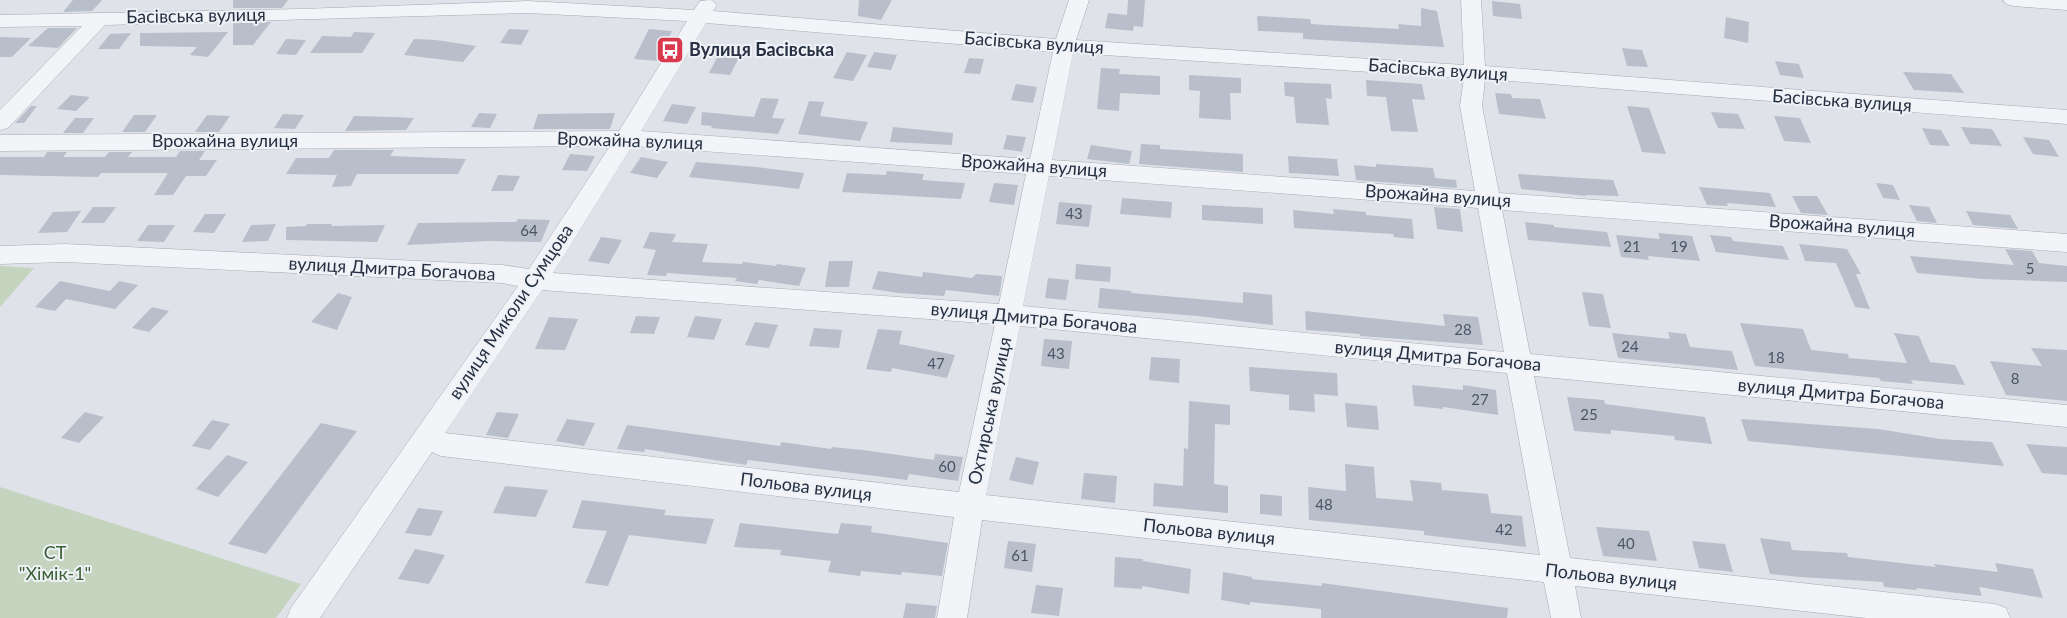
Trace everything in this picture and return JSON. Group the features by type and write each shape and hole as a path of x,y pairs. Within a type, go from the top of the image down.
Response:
{"street":[{"path":"31,20 49,0"},
{"name":"Охтирська вулиця","path":"952,618 970,506 1011,315 1064,46 1079,0"},
{"path":"1472,0 1476,72 1471,106 1517,363 1566,618"},
{"path":"2013,0 2064,5"},
{"name":"Басівська вулиця","path":"0,20 301,15 528,7 705,8 1064,46 1476,72 2065,121"},
{"name":"вулиця Миколи Сумцова","path":"302,618 536,279 626,138 705,8"},
{"path":"0,123 101,18"},
{"name":"Врожайна вулиця","path":"0,143 626,138 1041,166 2067,243"},
{"name":"вулиця Дмитра Богачова","path":"0,255 75,254 502,274 560,283 1011,315 2067,416"},
{"name":"Польова вулиця","path":"425,438 440,444 970,506 1995,618"}],"green space":[{"path":"0,266 34,268 0,307"},
{"name":"СТ \"Хімік-1\"","path":"0,487 301,584 276,618 0,618"}],"building":[{"path":"73,0 102,0 92,11 63,12"},
{"path":"233,0 288,0 282,8 233,8"},
{"path":"859,0 892,0 881,20 858,16"},
{"path":"1128,0 1145,0 1143,27 1134,26 1133,31 1105,28 1108,13 1127,15"},
{"path":"1492,1 1520,4 1522,19 1493,16"},
{"path":"1421,8 1437,11 1444,47 1303,39 1303,33 1258,31 1257,16 1310,19 1311,24 1326,25 1399,29 1398,24 1421,26"},
{"path":"1726,17 1749,22 1748,43 1724,38"},
{"path":"271,22 253,45 233,45 233,23"},
{"path":"48,28 77,28 58,48 28,46"},
{"path":"509,29 529,30 521,45 500,43"},
{"path":"649,29 672,31 658,61 634,59"},
{"path":"228,32 208,57 190,55 197,47 140,46 140,33"},
{"path":"354,32 375,33 362,53 310,53 322,36 351,37"},
{"path":"131,33 119,49 98,49 110,34"},
{"path":"0,37 31,38 12,57 0,57"},
{"path":"286,39 306,40 296,55 276,54"},
{"path":"414,39 476,46 463,62 404,55"},
{"path":"722,48 743,50 730,75 709,73"},
{"path":"1622,48 1642,50 1648,67 1627,66"},
{"path":"847,52 867,55 853,81 833,78"},
{"path":"874,52 897,55 891,70 867,67"},
{"path":"969,58 984,59 980,74 964,73"},
{"path":"1775,61 1799,64 1804,78 1780,75"},
{"path":"1101,68 1120,69 1119,74 1160,76 1160,95 1120,93 1119,111 1097,109"},
{"path":"1903,72 1951,74 1964,93 1914,90"},
{"path":"1189,75 1241,78 1241,93 1230,93 1231,120 1199,118 1200,91 1189,90"},
{"path":"1366,80 1422,84 1425,100 1412,99 1418,132 1391,131 1386,97 1367,96"},
{"path":"1284,82 1331,84 1332,99 1326,98 1329,125 1296,123 1294,97 1285,96"},
{"path":"1016,84 1037,87 1033,103 1011,100"},
{"path":"1495,93 1511,94 1512,98 1540,99 1546,119 1499,114"},
{"path":"71,95 90,97 76,111 57,109"},
{"path":"761,98 779,99 772,118 785,119 778,134 711,128 712,126 701,125 702,112 754,117"},
{"path":"809,101 824,102 820,116 868,122 860,141 798,134"},
{"path":"672,104 696,107 687,124 663,121"},
{"path":"31,106 37,106 24,123 15,123"},
{"path":"1627,106 1649,108 1666,154 1642,152"},
{"path":"1711,112 1738,114 1745,129 1718,128"},
{"path":"479,113 497,114 490,128 471,127"},
{"path":"615,113 610,129 533,129 538,114"},
{"path":"283,114 304,115 295,129 274,128"},
{"path":"134,115 157,115 145,132 122,132"},
{"path":"207,115 230,116 219,132 195,132"},
{"path":"354,116 414,118 406,130 345,131"},
{"path":"1774,116 1800,118 1811,143 1784,141"},
{"path":"75,118 94,118 83,133 63,133"},
{"path":"893,127 953,133 952,145 890,142"},
{"path":"1961,127 1992,129 2002,146 1970,144"},
{"path":"1922,128 1941,130 1950,146 1930,145"},
{"path":"1007,135 1026,137 1022,152 1003,149"},
{"path":"2023,137 2049,140 2059,157 2033,154"},
{"path":"1141,144 1160,145 1160,149 1243,154 1243,172 1139,164"},
{"path":"1091,145 1132,151 1129,164 1087,159"},
{"path":"334,150 394,150 390,156 466,159 458,174 357,174 351,186 332,187 337,175 286,174 296,158 329,158"},
{"path":"180,151 205,151 199,160 217,160 206,176 186,176 173,195 154,195 168,173 101,173 98,177 0,175 0,157 44,157 47,152 67,152 63,157 105,157 109,152 132,152 128,157 176,157"},
{"path":"570,154 595,156 587,171 562,170"},
{"path":"1288,156 1337,159 1339,176 1289,173"},
{"path":"641,157 668,162 657,178 630,173"},
{"path":"696,162 804,173 799,189 689,177"},
{"path":"1376,164 1433,168 1435,178 1456,180 1457,188 1356,180 1354,165 1376,167"},
{"path":"887,171 924,174 922,180 965,183 961,199 842,192 847,173 886,175"},
{"path":"1518,174 1613,180 1619,196 1586,196 1521,189"},
{"path":"498,175 520,176 513,191 491,191"},
{"path":"994,183 1018,185 1014,205 989,202"},
{"path":"1876,183 1893,185 1900,200 1883,198"},
{"path":"1699,187 1770,193 1776,207 1727,203 1728,206 1707,205"},
{"path":"1792,196 1817,196 1828,215 1801,213"},
{"path":"1122,198 1172,202 1171,218 1120,214"},
{"path":"1059,202 1092,205 1089,227 1056,224"},
{"path":"1202,205 1263,208 1263,224 1202,220"},
{"path":"1909,205 1929,207 1937,223 1917,221"},
{"path":"93,207 116,207 104,223 81,223"},
{"path":"1434,207 1460,209 1463,232 1437,229"},
{"path":"1333,209 1366,212 1366,215 1412,219 1414,239 1394,237 1393,234 1294,228 1293,210 1334,214"},
{"path":"81,211 67,232 38,233 53,212"},
{"path":"1966,211 2010,215 2018,229 1973,225"},
{"path":"205,214 226,214 214,233 193,232"},
{"path":"518,219 550,220 541,242 488,241 407,245 418,223 516,222"},
{"path":"1525,222 1607,232 1611,247 1528,240"},
{"path":"276,224 268,241 242,242 251,225"},
{"path":"307,224 332,224 331,226 385,225 377,242 286,240 286,227 306,226"},
{"path":"148,225 175,225 164,242 137,241"},
{"path":"650,232 676,234 672,242 708,244 702,262 742,264 743,262 806,268 799,286 759,280 757,284 735,281 737,278 667,273 666,276 647,275 656,250 643,248"},
{"path":"1658,233 1692,236 1700,261 1648,256 1649,260 1621,257 1616,235 1660,239"},
{"path":"1710,235 1731,237 1733,241 1783,246 1789,260 1716,252"},
{"path":"601,237 622,240 609,264 588,261"},
{"path":"1799,244 1847,249 1861,274 1856,274 1870,309 1855,307 1836,263 1805,261"},
{"path":"2005,249 2032,251 2039,263 2067,266 2067,282 1984,279 1917,273 1910,256 2014,265"},
{"path":"829,261 853,261 849,287 825,287"},
{"path":"1076,264 1111,267 1110,282 1075,279"},
{"path":"878,271 922,277 923,272 972,278 976,274 1002,276 999,296 946,290 944,296 872,289"},
{"path":"1048,278 1069,280 1066,300 1045,298"},
{"path":"60,281 110,291 119,281 138,285 115,309 66,299 55,311 35,307"},
{"path":"1100,288 1131,291 1131,293 1243,303 1243,292 1272,295 1273,325 1198,316 1098,308"},
{"path":"1582,292 1603,294 1611,328 1589,326"},
{"path":"338,293 352,297 337,330 311,322"},
{"path":"152,307 169,311 149,332 132,328"},
{"path":"1305,311 1445,326 1443,314 1478,317 1483,345 1306,330"},
{"path":"636,316 660,317 654,334 630,333"},
{"path":"695,316 722,319 714,340 687,337"},
{"path":"549,317 578,319 565,350 535,349"},
{"path":"755,322 778,325 769,348 745,345"},
{"path":"1740,323 1803,329 1811,350 1848,354 1849,358 1907,363 1894,333 1919,336 1930,362 1955,365 1965,385 1911,380 1913,384 1881,381 1879,378 1755,366"},
{"path":"814,328 842,330 839,348 809,346"},
{"path":"878,329 902,331 899,344 955,355 947,378 892,368 891,372 866,369"},
{"path":"1668,332 1686,334 1690,347 1732,351 1738,370 1618,358 1612,333 1670,339"},
{"path":"1044,339 1072,341 1069,369 1041,366"},
{"path":"2031,348 2067,350 2067,401 2006,395 1990,361 2042,366"},
{"path":"1151,357 1180,359 1179,383 1149,380"},
{"path":"1249,367 1337,373 1338,396 1314,394 1315,412 1289,410 1289,395 1250,391"},
{"path":"1412,385 1463,390 1463,385 1496,390 1498,415 1443,407 1443,409 1414,406"},
{"path":"1567,397 1604,400 1605,404 1705,417 1712,444 1675,440 1674,436 1611,430 1611,434 1574,431"},
{"path":"1189,401 1230,405 1230,425 1215,424 1214,484 1228,486 1228,513 1153,506 1154,483 1183,486 1184,448 1188,449"},
{"path":"1345,403 1377,406 1379,430 1347,427"},
{"path":"85,412 104,417 79,443 61,438"},
{"path":"497,412 519,414 508,438 486,435"},
{"path":"567,419 595,423 584,446 556,441"},
{"path":"1741,419 1878,429 1940,439 1992,442 2004,466 1748,441"},
{"path":"212,420 230,424 210,450 192,446"},
{"path":"321,423 357,431 266,554 228,544"},
{"path":"627,425 780,446 781,442 831,449 832,447 863,450 934,460 935,454 963,457 958,481 909,474 907,480 748,460 746,465 645,449 644,452 617,449"},
{"path":"2026,444 2067,447 2067,475 2042,473"},
{"path":"227,455 248,462 218,497 196,489"},
{"path":"1016,457 1039,462 1033,485 1009,480"},
{"path":"1345,464 1374,467 1376,498 1413,501 1410,480 1441,483 1442,490 1488,494 1491,513 1522,516 1526,547 1424,535 1424,531 1309,520 1308,487 1346,491"},
{"path":"1084,473 1117,476 1115,503 1081,499"},
{"path":"505,486 548,490 536,517 493,513"},
{"path":"1260,494 1282,496 1282,516 1260,514"},
{"path":"582,500 666,510 664,515 714,519 706,544 629,535 608,586 585,583 607,531 572,528"},
{"path":"418,508 443,511 431,536 405,533"},
{"path":"740,523 838,534 841,523 872,526 871,532 948,543 942,576 902,572 901,575 861,571 860,576 828,572 831,561 780,555 781,550 734,547"},
{"path":"1596,527 1649,531 1657,561 1603,556"},
{"path":"1760,538 1790,542 1792,550 1847,553 1848,557 1936,567 1934,564 1998,572 1995,563 2033,569 2043,598 1979,587 1982,596 1916,588 1917,590 1884,587 1883,582 1770,574"},
{"path":"1008,541 1036,544 1032,572 1004,568"},
{"path":"1692,541 1725,544 1733,572 1699,568"},
{"path":"415,549 445,555 429,584 398,579"},
{"path":"1115,557 1143,559 1143,561 1191,569 1189,594 1142,586 1142,589 1114,587"},
{"path":"1223,572 1252,577 1252,579 1322,586 1322,583 1508,608 1507,618 1321,618 1321,609 1250,602 1250,605 1221,600"},
{"path":"1036,585 1063,588 1059,616 1031,613"},
{"path":"906,603 937,606 935,618 903,618"}],"place":[{"name":"Вулиця Басівська","path":"670,50"}]}
